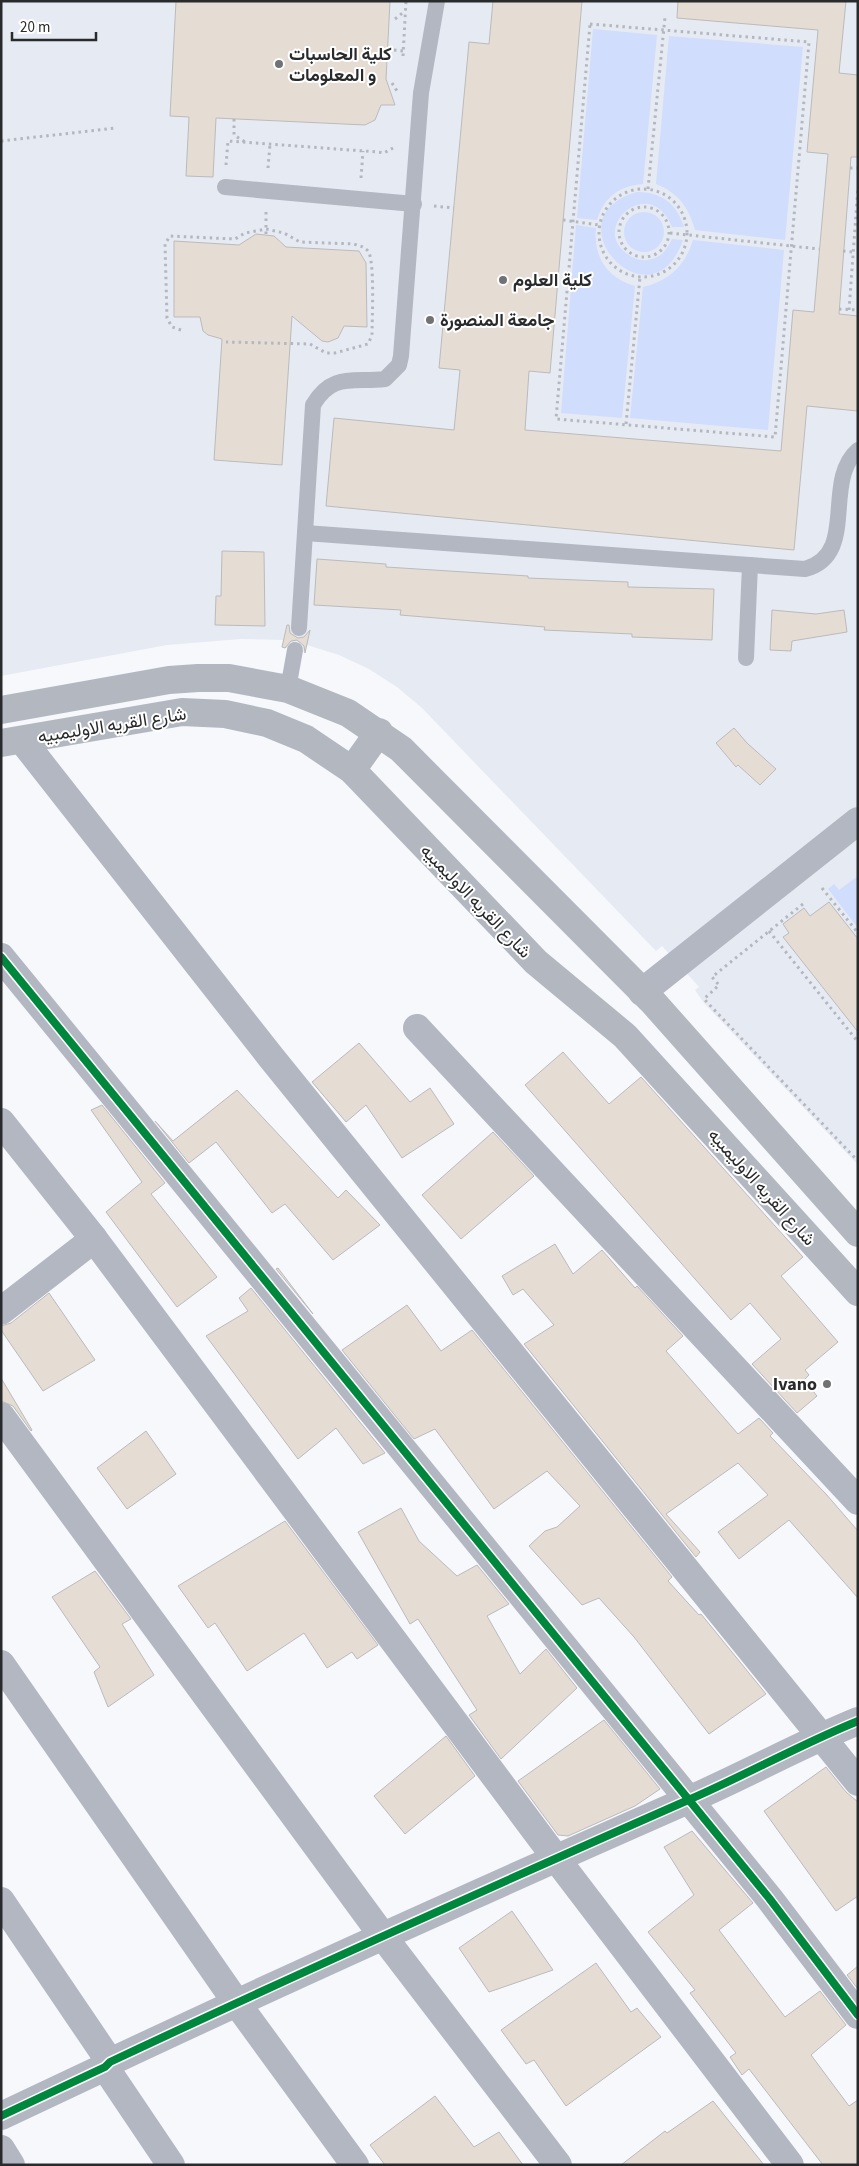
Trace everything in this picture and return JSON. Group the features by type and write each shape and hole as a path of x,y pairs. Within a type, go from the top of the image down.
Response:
{"main road":[{"name":"شارع القريه الاوليمبيه","path":"1,710 169,680 229,678 288,689 319,699 348,713 379,732 401,749 642,992 858,1233"},
{"name":"شارع القريه الاوليمبيه","path":"12,742 182,712 225,714 267,722 306,739 352,770 536,962 625,1036 858,1292"},
{"path":"352,770 379,732"}],"street":[{"path":"12,742 270,1056 858,1782"},
{"path":"642,992 858,821"},
{"path":"1,957 769,1898 858,2015"},
{"path":"416,1028 858,1500"},
{"path":"1,1122 94,1239 555,1857 790,2165"},
{"path":"1,1311 94,1239"},
{"path":"1,1416 382,1935 558,2165"},
{"path":"1,1664 236,2002 355,2165"},
{"path":"1,2116 236,2002 555,1857 688,1800 821,1736 858,1721"},
{"path":"1,1901 171,2165"},
{"path":"1,2149 11,2165"}],"lane":[{"path":"299,628 313,405 319,394 328,386 340,381 385,378 399,366 414,204 422,86 437,1"},
{"path":"225,187 414,204"},
{"path":"305,534 805,569 816,567 825,561 837,544 844,474 850,458 858,450"},
{"path":"746,658 750,565"},
{"path":"288,689 295,650"}],"path":[{"path":"402,60 406,1"},
{"path":"396,19 405,10"},
{"path":"648,189 665,17"},
{"path":"590,24 664,30 809,42 775,437 556,419 590,24"},
{"path":"392,83 400,95 401,86"},
{"path":"234,119 234,135 244,139 245,142"},
{"path":"1,141 116,128"},
{"path":"225,187 228,141 384,153 396,145"},
{"path":"850,168 858,168"},
{"path":"849,310 858,188"},
{"path":"635,189 648,189 661,192 681,209 688,235 686,246 673,266 663,272 640,277 628,274 608,260 602,249 599,224 604,212 622,194 635,189"},
{"path":"647,207 664,215 670,233 663,250 656,256 646,258 628,253 619,236 623,218 629,212 647,207"},
{"path":"563,220 599,224"},
{"path":"181,330 172,327 167,318 165,244 170,236 235,239 245,233 266,229 284,233 300,242 354,244 362,246 368,252 372,265 372,335 368,344 335,353 326,353 310,344 226,342"},
{"path":"670,233 819,249"},
{"path":"843,251 853,252"},
{"path":"626,424 640,277"},
{"path":"839,309 858,310"},
{"path":"814,894 829,882"},
{"path":"822,888 858,933"},
{"path":"807,900 712,977 719,985 704,999 856,1159"},
{"path":"770,931 858,1042"}],"shaded area":[{"name":"جامعة المنصورة","path":"1,1 858,1 858,1165 704,1003 695,990 699,987 662,946 656,951 422,708 397,687 369,669 339,655 307,645 305,652 282,647 283,640 241,639 167,645 1,676"},
{"path":"593,29 657,35 643,184 627,187 614,194 604,205 597,220 577,218"},
{"path":"669,36 803,47 785,240 695,230 693,222 682,202 671,192 656,184"},
{"path":"637,192 654,194 667,201 677,212 684,227 672,227 663,212 651,204 639,204 628,210 619,219 615,230 617,242 626,253 636,259 656,258 668,247 672,239 683,240 668,265 650,274 631,271 614,260 604,242 602,223 612,205"},
{"path":"648,212 655,215 661,221 664,232 663,240 655,249 648,252 640,252 633,249 625,240 624,228 627,221 636,213"},
{"path":"576,225 596,228 597,248 604,265 617,278 635,286 622,418 561,413"},
{"path":"693,240 784,250 768,430 630,418 643,287 661,281 675,271 681,265"},
{"path":"858,876 858,928 828,889 834,884 839,890"}],"building":[{"name":"كلية الحاسبات و المعلومات","path":"176,1 390,1 386,79 395,105 381,105 375,120 365,125 216,118 213,177 186,176 189,117 170,116"},
{"name":"كلية العلوم","path":"493,1 582,1 550,373 529,371 525,430 781,451 793,310 814,312 828,154 807,152 818,30 677,18 678,1 846,1 839,73 858,75 858,157 851,157 839,314 858,316 858,411 807,406 794,550 326,506 334,418 454,430 460,370 439,368 469,42 489,44"},
{"path":"256,234 274,236 286,247 359,251 366,263 367,327 344,326 338,338 328,342 322,341 292,316 282,465 214,460 222,339 208,335 203,331 200,317 174,317 174,241 239,245"},
{"path":"222,551 264,552 265,626 215,625 216,596 221,596"},
{"path":"317,559 386,564 386,567 528,576 528,578 628,582 628,587 714,589 712,640 632,637 632,634 544,630 545,627 400,615 401,610 314,605"},
{"path":"772,610 816,614 844,610 847,632 792,641 791,651 770,650"},
{"path":"287,625 289,625 290,633 298,638 304,637 310,630 305,653 304,646 297,640 291,641 285,648 282,647"},
{"path":"734,728 747,743 776,769 760,785 738,765 736,767 716,743"},
{"path":"829,902 858,939 858,1032 783,937 789,933 783,924 804,908 810,916"},
{"path":"359,1043 410,1102 430,1088 454,1124 402,1158 366,1105 346,1122 312,1082"},
{"path":"563,1052 609,1104 641,1077 803,1257 781,1276 838,1342 805,1370 809,1375 804,1380 817,1396 797,1413 752,1364 781,1339 750,1303 731,1320 525,1085"},
{"path":"237,1090 338,1198 346,1190 380,1225 333,1260 285,1204 272,1213 216,1142 189,1163 155,1121 173,1141"},
{"path":"102,1105 165,1183 151,1194 217,1277 177,1307 106,1212 142,1182 91,1110"},
{"path":"493,1132 534,1176 461,1239 422,1195"},
{"path":"555,1244 573,1274 602,1250 635,1288 637,1286 683,1336 666,1351 738,1434 759,1418 773,1433 770,1436 826,1494 858,1531 858,1598 789,1520 739,1559 718,1532 768,1495 738,1463 666,1514 700,1552 696,1557 524,1344 554,1325 523,1289 513,1295 502,1276"},
{"path":"278,1268 313,1314 276,1269"},
{"path":"251,1288 385,1453 363,1464 336,1428 298,1459 206,1336 248,1311 239,1298"},
{"path":"49,1293 95,1360 43,1391 1,1330 1,1326 11,1323"},
{"path":"407,1305 441,1351 472,1330 672,1577 668,1581 699,1615 701,1614 766,1694 709,1734 634,1637 599,1598 582,1605 529,1546 545,1531 557,1527 580,1506 547,1471 494,1509 435,1429 414,1439 342,1350"},
{"path":"1,1378 31,1431 13,1406 1,1401"},
{"path":"146,1431 176,1474 127,1509 97,1468"},
{"path":"401,1508 419,1541 457,1576 477,1565 509,1604 487,1616 520,1674 546,1649 577,1688 501,1759 469,1715 477,1710 418,1619 410,1624 358,1532"},
{"path":"285,1521 378,1645 357,1659 352,1652 327,1668 304,1633 247,1671 215,1623 208,1628 178,1586"},
{"path":"95,1571 131,1619 122,1624 154,1675 108,1707 94,1672 100,1667 52,1597"},
{"path":"604,1720 660,1789 635,1806 568,1836 558,1835 518,1781"},
{"path":"446,1736 475,1776 405,1834 374,1796"},
{"path":"826,1767 846,1792 858,1802 858,1896 836,1911 764,1811"},
{"path":"692,1831 753,1903 719,1930 785,2017 820,1991 846,2025 811,2055 849,2106 858,2100 858,2165 823,2165 749,2069 742,2075 730,2057 736,2053 690,1993 695,1990 648,1932 694,1895 664,1847"},
{"path":"512,1911 553,1970 489,1992 459,1948"},
{"path":"596,1963 631,2012 637,2008 661,2037 566,2106 534,2060 526,2064 501,2030"},
{"path":"858,1966 858,1989 847,1975"},
{"path":"435,2096 474,2147 499,2132 523,2165 385,2165 370,2145"},
{"path":"713,2101 764,2165 621,2165 665,2131 667,2133"}],"cycle path":[{"path":"1,957 769,1898 858,2015"},
{"path":"1,2116 253,1995 708,1791 858,1721"}],"place":[{"name":"كلية الحاسبات و المعلومات","path":"279,64"},
{"name":"كلية العلوم","path":"503,280"},
{"name":"جامعة المنصورة","path":"430,320"},
{"name":"Ivano","path":"827,1384"}]}
